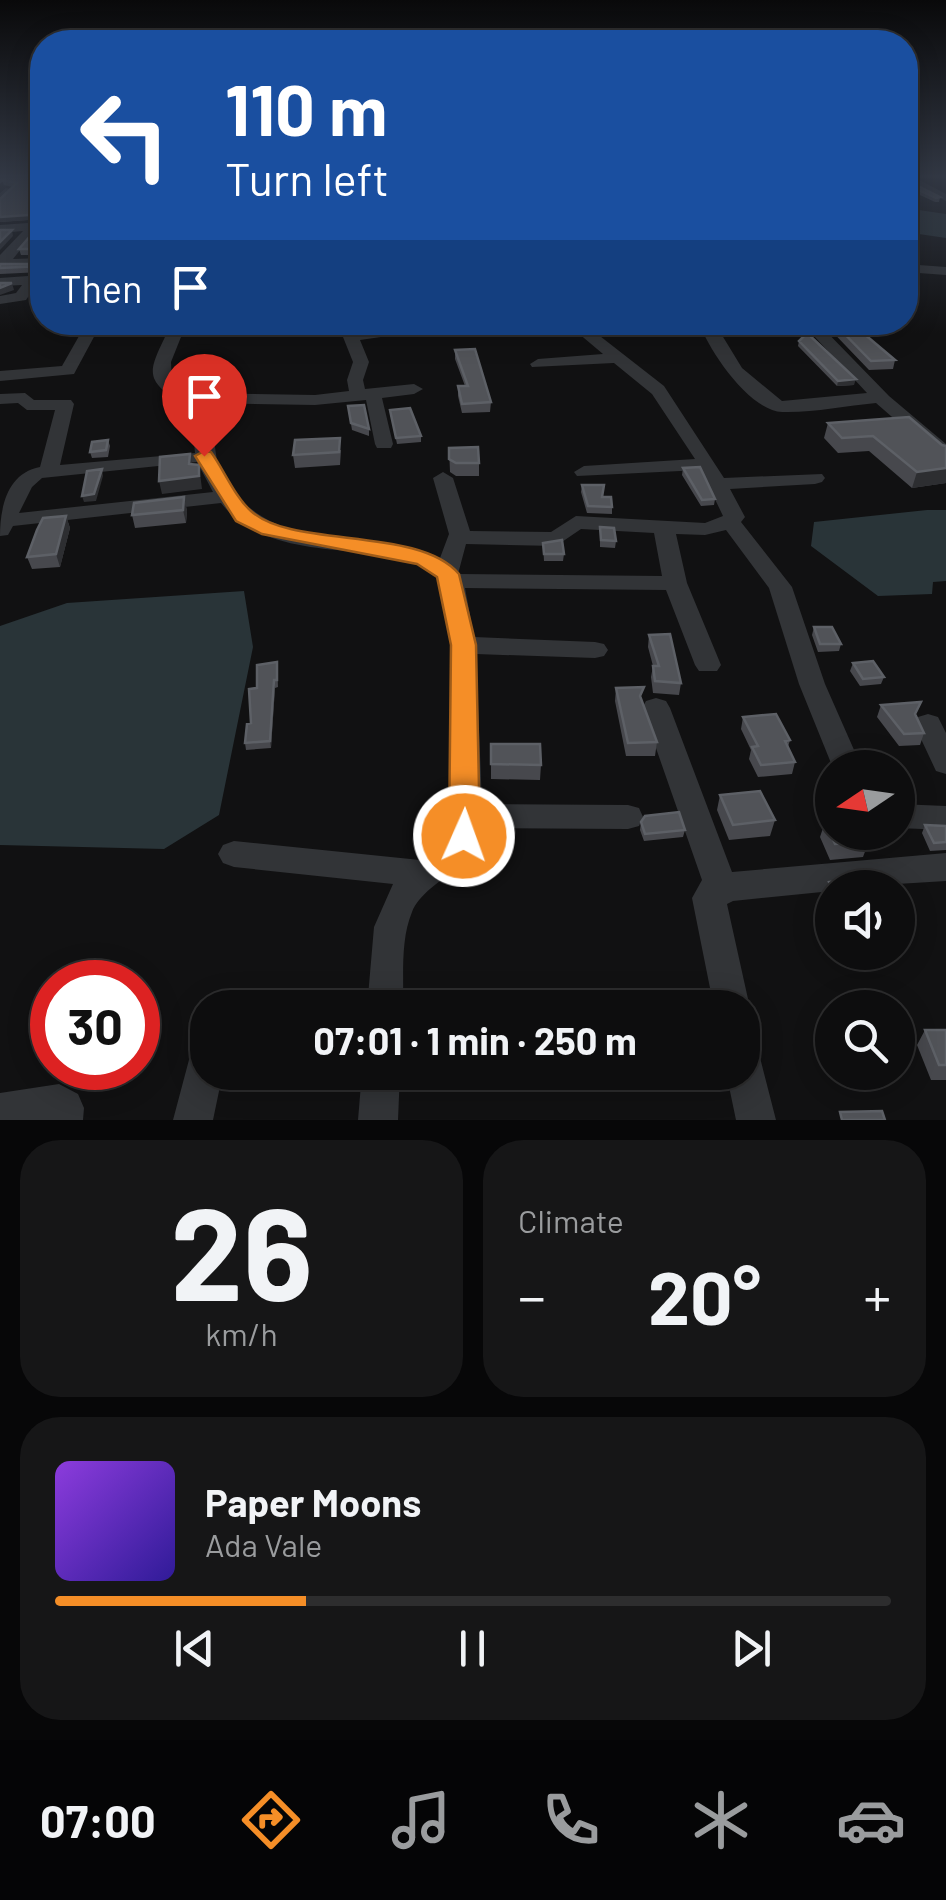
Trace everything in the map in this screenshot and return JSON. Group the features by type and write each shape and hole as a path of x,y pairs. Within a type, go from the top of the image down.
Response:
{"street":[{"path":"0,262 30,235"},
{"path":"0,262 30,262"},
{"path":"918,269 946,272"},
{"path":"0,282 30,280"},
{"path":"0,300 21,297 30,287"},
{"path":"0,376 68,371 88,335"},
{"path":"175,335 162,366 162,379 202,413 204,456 228,496 244,516 270,530 424,558 449,577 676,583"},
{"path":"370,335 350,338 361,362 354,380 366,395 384,444"},
{"path":"386,990 392,920 399,899 456,850 464,836 463,645 449,577 456,540 556,539 576,522 705,528 734,518 708,464 658,390 590,335"},
{"path":"713,335 725,356 769,404 780,407 881,397"},
{"path":"821,335 881,397 946,454"},
{"path":"538,364 621,358"},
{"path":"187,398 315,400 414,389"},
{"path":"0,399 26,398 27,405 65,404 49,470"},
{"path":"2,524 27,478 49,470 204,456"},
{"path":"584,472 708,464"},
{"path":"443,478 461,537"},
{"path":"719,484 815,478"},
{"path":"2,524 228,496"},
{"path":"730,521 780,586 812,684 840,750"},
{"path":"664,528 676,583 708,664"},
{"path":"463,645 595,650"},
{"path":"656,708 718,880 709,898 728,990"},
{"path":"928,724 946,763"},
{"path":"466,816 628,817"},
{"path":"915,817 946,818"},
{"path":"234,854 426,874"},
{"path":"714,892 727,887 946,867"},
{"path":"193,1120 200,1090"},
{"path":"378,1120 380,1090"},
{"path":"749,1090 756,1120"},
{"path":"0,1113 59,1104 64,1108 63,1120"}],"shaded area":[{"path":"918,228 946,228 946,238 918,234"},
{"path":"946,510 946,581 933,582 932,594 878,596 811,546 814,522"},
{"path":"244,591 253,647 219,815 164,849 0,845 0,626 67,603"}],"building":[{"path":"0,230 12,230 0,242"},
{"path":"30,236 30,249 19,249"},
{"path":"0,264 30,264 30,267 0,268"},
{"path":"809,335 856,379 838,381 799,341"},
{"path":"846,335 865,335 895,360 871,361"},
{"path":"475,349 491,402 462,404 458,386 468,386 455,350"},
{"path":"364,405 369,429 351,423 348,406"},
{"path":"410,408 421,436 396,438 390,410"},
{"path":"909,417 946,446 946,468 917,472 873,436 842,438 828,423"},
{"path":"340,438 339,452 293,455 295,440"},
{"path":"108,440 106,450 90,452 92,442"},
{"path":"478,447 479,463 456,463 449,459 449,448"},
{"path":"190,454 189,464 199,465 199,476 159,481 160,457"},
{"path":"700,467 715,499 702,500 683,468"},
{"path":"102,469 94,494 82,496 87,471"},
{"path":"582,485 604,485 602,497 611,497 612,507 588,506"},
{"path":"184,497 183,510 132,515 134,503"},
{"path":"66,516 56,554 27,557 43,518"},
{"path":"600,527 614,528 616,541 601,540"},
{"path":"562,540 564,554 544,554 543,543"},
{"path":"814,627 832,627 841,644 820,644"},
{"path":"670,634 681,683 655,681 653,666 659,666 649,635"},
{"path":"873,661 884,677 863,679 853,663"},
{"path":"277,662 270,741 245,743 247,724 251,723 249,689 257,688 257,665"},
{"path":"644,687 640,696 657,742 628,743 616,688"},
{"path":"921,702 915,714 924,733 904,734 881,705"},
{"path":"776,714 790,740 785,741 795,762 761,765 752,747 758,746 743,717"},
{"path":"491,744 540,744 541,765 491,764"},
{"path":"760,791 775,820 733,825 720,795"},
{"path":"679,812 685,830 645,834 641,822 645,816"},
{"path":"925,825 946,826 946,842 934,843"},
{"path":"925,1030 946,1030 946,1065 939,1065"},
{"path":"882,1111 885,1120 842,1120 840,1112"}],"route":[{"path":"204,456 244,516 270,530 424,558 448,574 463,645 464,836"}]}
